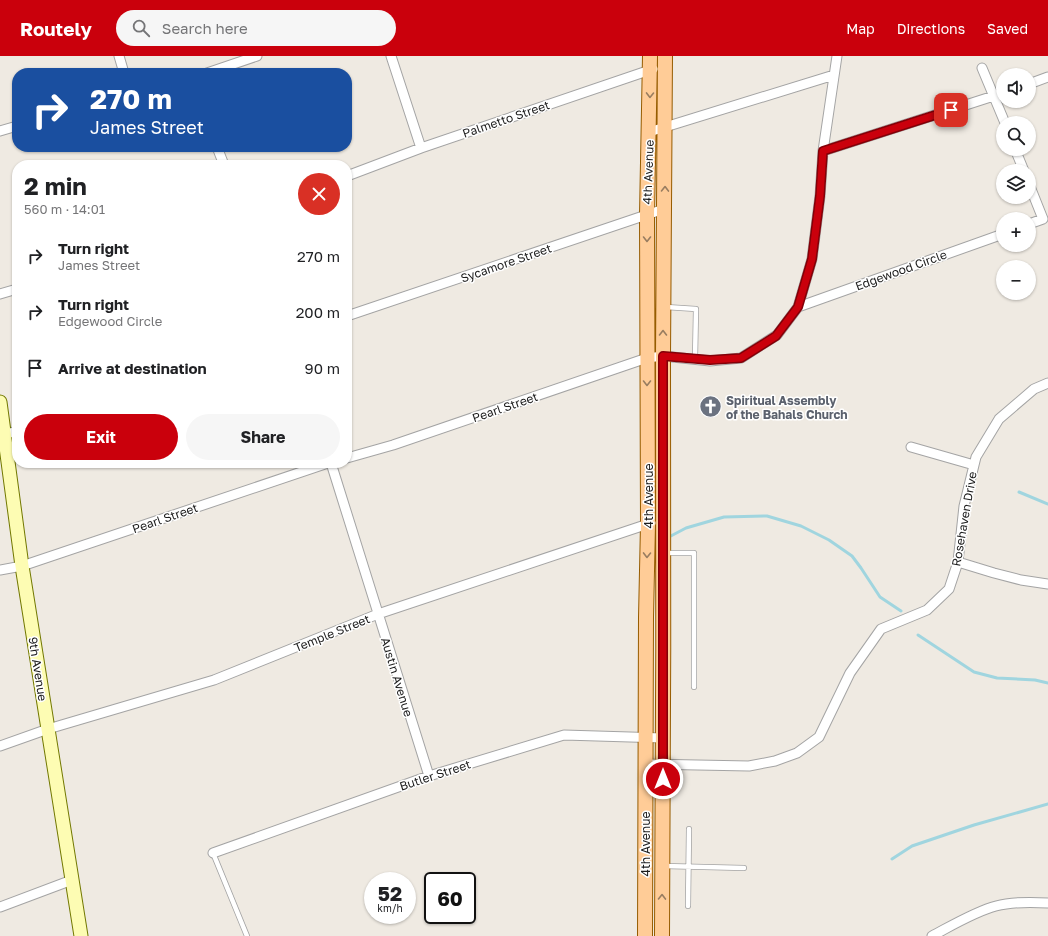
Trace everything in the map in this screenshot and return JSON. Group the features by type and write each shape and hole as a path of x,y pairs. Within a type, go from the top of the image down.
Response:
{"main road":[{"name":"4th Avenue","path":"645,936 646,616 648,524 647,215 650,56"},
{"name":"4th Avenue","path":"662,936 664,764 663,356 666,127 665,61"}],"street":[{"path":"119,56 123,68"},
{"path":"222,68 257,56"},
{"path":"391,56 421,148"},
{"path":"798,307 812,259 820,196 823,151 837,56"},
{"name":"Palmetto Street","path":"352,174 421,148 650,70 665,61"},
{"path":"982,68 1001,116"},
{"path":"649,132 834,75"},
{"path":"1036,81 1048,77"},
{"path":"823,151 994,96"},
{"path":"0,131 12,127"},
{"path":"1036,202 1043,219 1036,222"},
{"name":"Sycamore Street","path":"352,314 664,209"},
{"name":"Edgewood Circle","path":"798,307 996,236"},
{"path":"0,294 12,290"},
{"name":"Pearl Street","path":"352,457 393,445 647,358 663,356 710,360 741,358 776,336 798,307"},
{"name":"Rosehaven Drive","path":"646,764 749,766 775,761 797,753 819,737 850,673 881,629 927,610 949,590 958,562 964,506 976,456 999,418 1034,389 1048,384"},
{"name":"9th Avenue","path":"0,402 2,435 81,936"},
{"path":"2,435 12,432"},
{"path":"911,447 974,466"},
{"name":"Pearl Street","path":"0,570 22,566 315,468"},
{"name":"Austin Avenue","path":"332,468 429,776"},
{"name":"Temple Street","path":"0,746 48,729 214,680 378,614 664,519"},
{"path":"958,562 1021,580 1048,584"},
{"name":"Butler Street","path":"213,853 429,776 564,735 663,738"},
{"path":"0,907 72,880"},
{"path":"932,936 981,911 997,906 1032,902 1048,903"}],"lane":[{"path":"664,307 696,310 695,359"},
{"path":"664,553 694,553 694,687"},
{"path":"688,906 689,829"},
{"path":"213,853 247,936"},
{"path":"662,866 744,868"}],"waterway":[{"path":"1019,492 1048,504"},
{"path":"667,538 686,528 724,517 767,516 801,526 829,540 852,556 880,597 901,611"},
{"path":"918,635 974,672 997,678 1035,680 1048,683"},
{"path":"892,859 912,846 974,825 1048,804"}],"place":[{"name":"Spiritual Assembly of the Bahals Church","path":"711,407"}],"route":[{"path":"663,779 663,356 710,360 741,358 776,336 798,307 812,259 820,196 823,151 951,110"}]}
